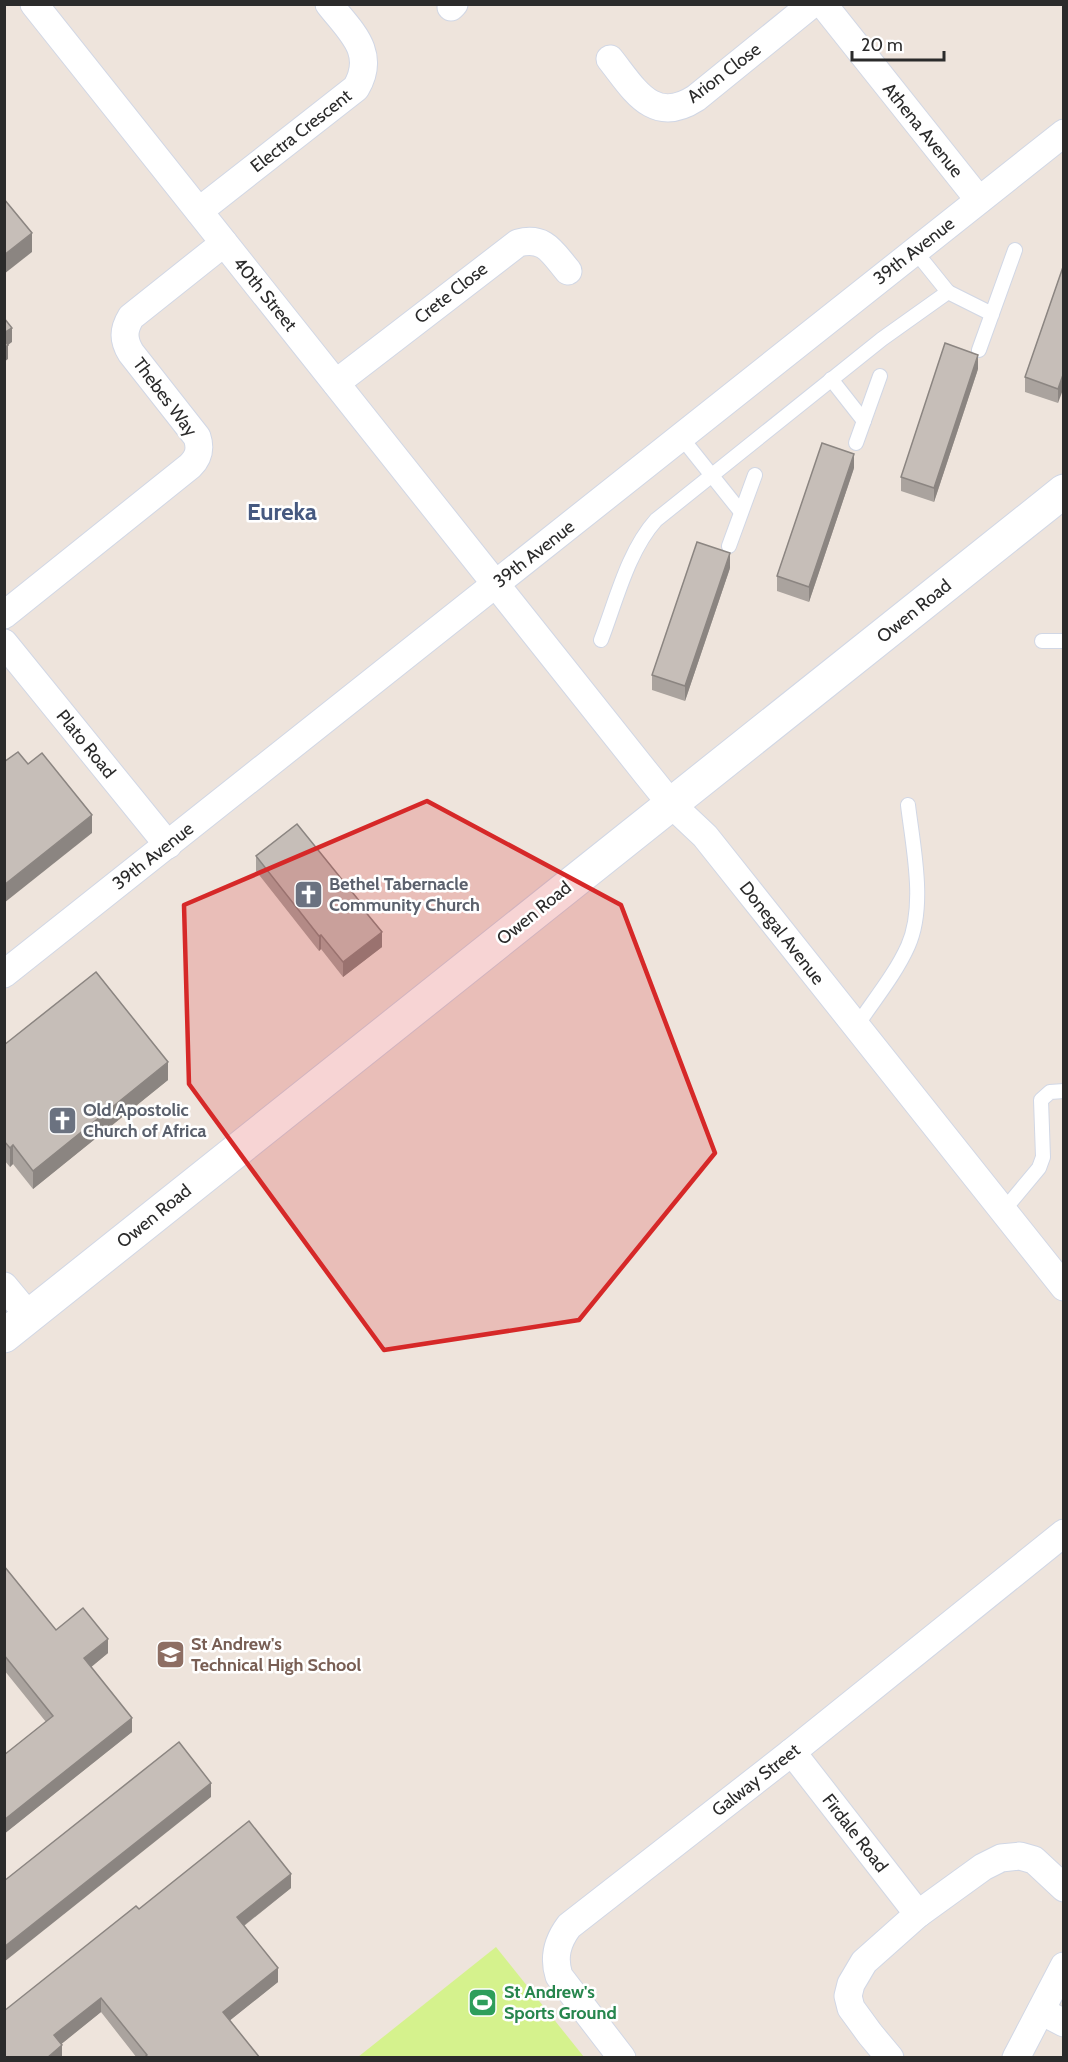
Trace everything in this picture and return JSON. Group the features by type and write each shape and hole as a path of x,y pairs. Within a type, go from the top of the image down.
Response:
{"street":[{"name":"40th Street","path":"34,4 496,584"},
{"name":"Electra Crescent","path":"199,211 356,88 364,68 364,56 360,45 329,4"},
{"name":"Arion Close","path":"610,59 641,98 656,106 676,107 696,98 812,4"},
{"name":"Athena Avenue","path":"823,4 979,200"},
{"name":"39th Avenue","path":"4,974 1064,133"},
{"name":"Crete Close","path":"336,383 518,243 533,241 542,243 549,247 567,271"},
{"name":"Thebes Way","path":"4,615 190,466 198,456 200,450 197,437 131,353 124,334 131,317 224,243"},
{"name":"Owen Road","path":"17,1326 1064,491"},
{"name":"Donegal Avenue","path":"496,584 672,804 705,836 1064,1287"},
{"name":"Plato Road","path":"4,643 168,844"},
{"path":"4,1286 17,1326"},
{"name":"Galway Street","path":"622,2058 559,1976 556,1955 558,1944 569,1926 792,1752 1064,1533"},
{"name":"Firdale Road","path":"792,1752 918,1914"},
{"path":"890,2058 851,2008 848,1996 854,1975 864,1962 918,1914 1001,1858 1020,1856 1034,1860 1064,1888"},
{"path":"1016,2058 1052,2017 1064,1966"}],"lane":[{"path":"915,250 948,292 992,314"},
{"path":"979,350 1015,250"},
{"path":"601,639 636,547 656,520 904,322 948,292"},
{"path":"856,443 880,376"},
{"path":"831,379 864,421"},
{"path":"681,437 741,512"},
{"path":"729,546 755,475"},
{"path":"1042,641 1064,641"},
{"path":"856,1027 903,954 912,928 916,908 915,866 908,805"},
{"path":"1003,1211 1039,1168 1043,1157 1041,1100 1050,1092 1064,1091"}],"highlighted area":[{"path":"427,801 621,905 715,1153 579,1320 384,1350 189,1084 184,905"}],"green space":[{"name":"St Andrew's Sports Ground","path":"496,1947 584,2057 358,2057"}],"building":[{"path":"4,199 32,233 4,255"},
{"path":"1064,264 1064,372 1058,389 1025,377"},
{"path":"4,318 12,328 4,333"},
{"path":"945,343 978,355 934,488 901,477"},
{"path":"822,443 854,454 809,587 777,576"},
{"path":"697,542 730,553 685,686 652,675"},
{"path":"18,752 28,764 42,753 92,815 4,885 4,762"},
{"name":"Bethel Tabernacle Community Church","path":"297,824 382,932 343,962 321,935 319,936 256,856"},
{"name":"Old Apostolic Church of Africa","path":"96,972 168,1062 33,1171 13,1145 10,1148 4,1141 4,1045"},
{"path":"4,1566 56,1630 83,1608 108,1639 84,1658 132,1718 4,1820 4,1755 53,1716 4,1655"},
{"path":"179,1742 211,1783 4,1947 4,1881"},
{"path":"249,1821 291,1874 237,1917 278,1968 223,2012 260,2058 144,2058 147,2055 101,1998 54,2035 62,2045 47,2058 4,2058 4,2011 136,1906 139,1909"}],"place":[{"name":"Bethel Tabernacle Community Church","path":"308,894"},
{"name":"Old Apostolic Church of Africa","path":"62,1120"},
{"name":"St Andrew's Technical High School","path":"170,1654"},
{"name":"St Andrew's Sports Ground","path":"483,2002"}],"district":[{"name":"Eureka","path":"282,511"}]}
